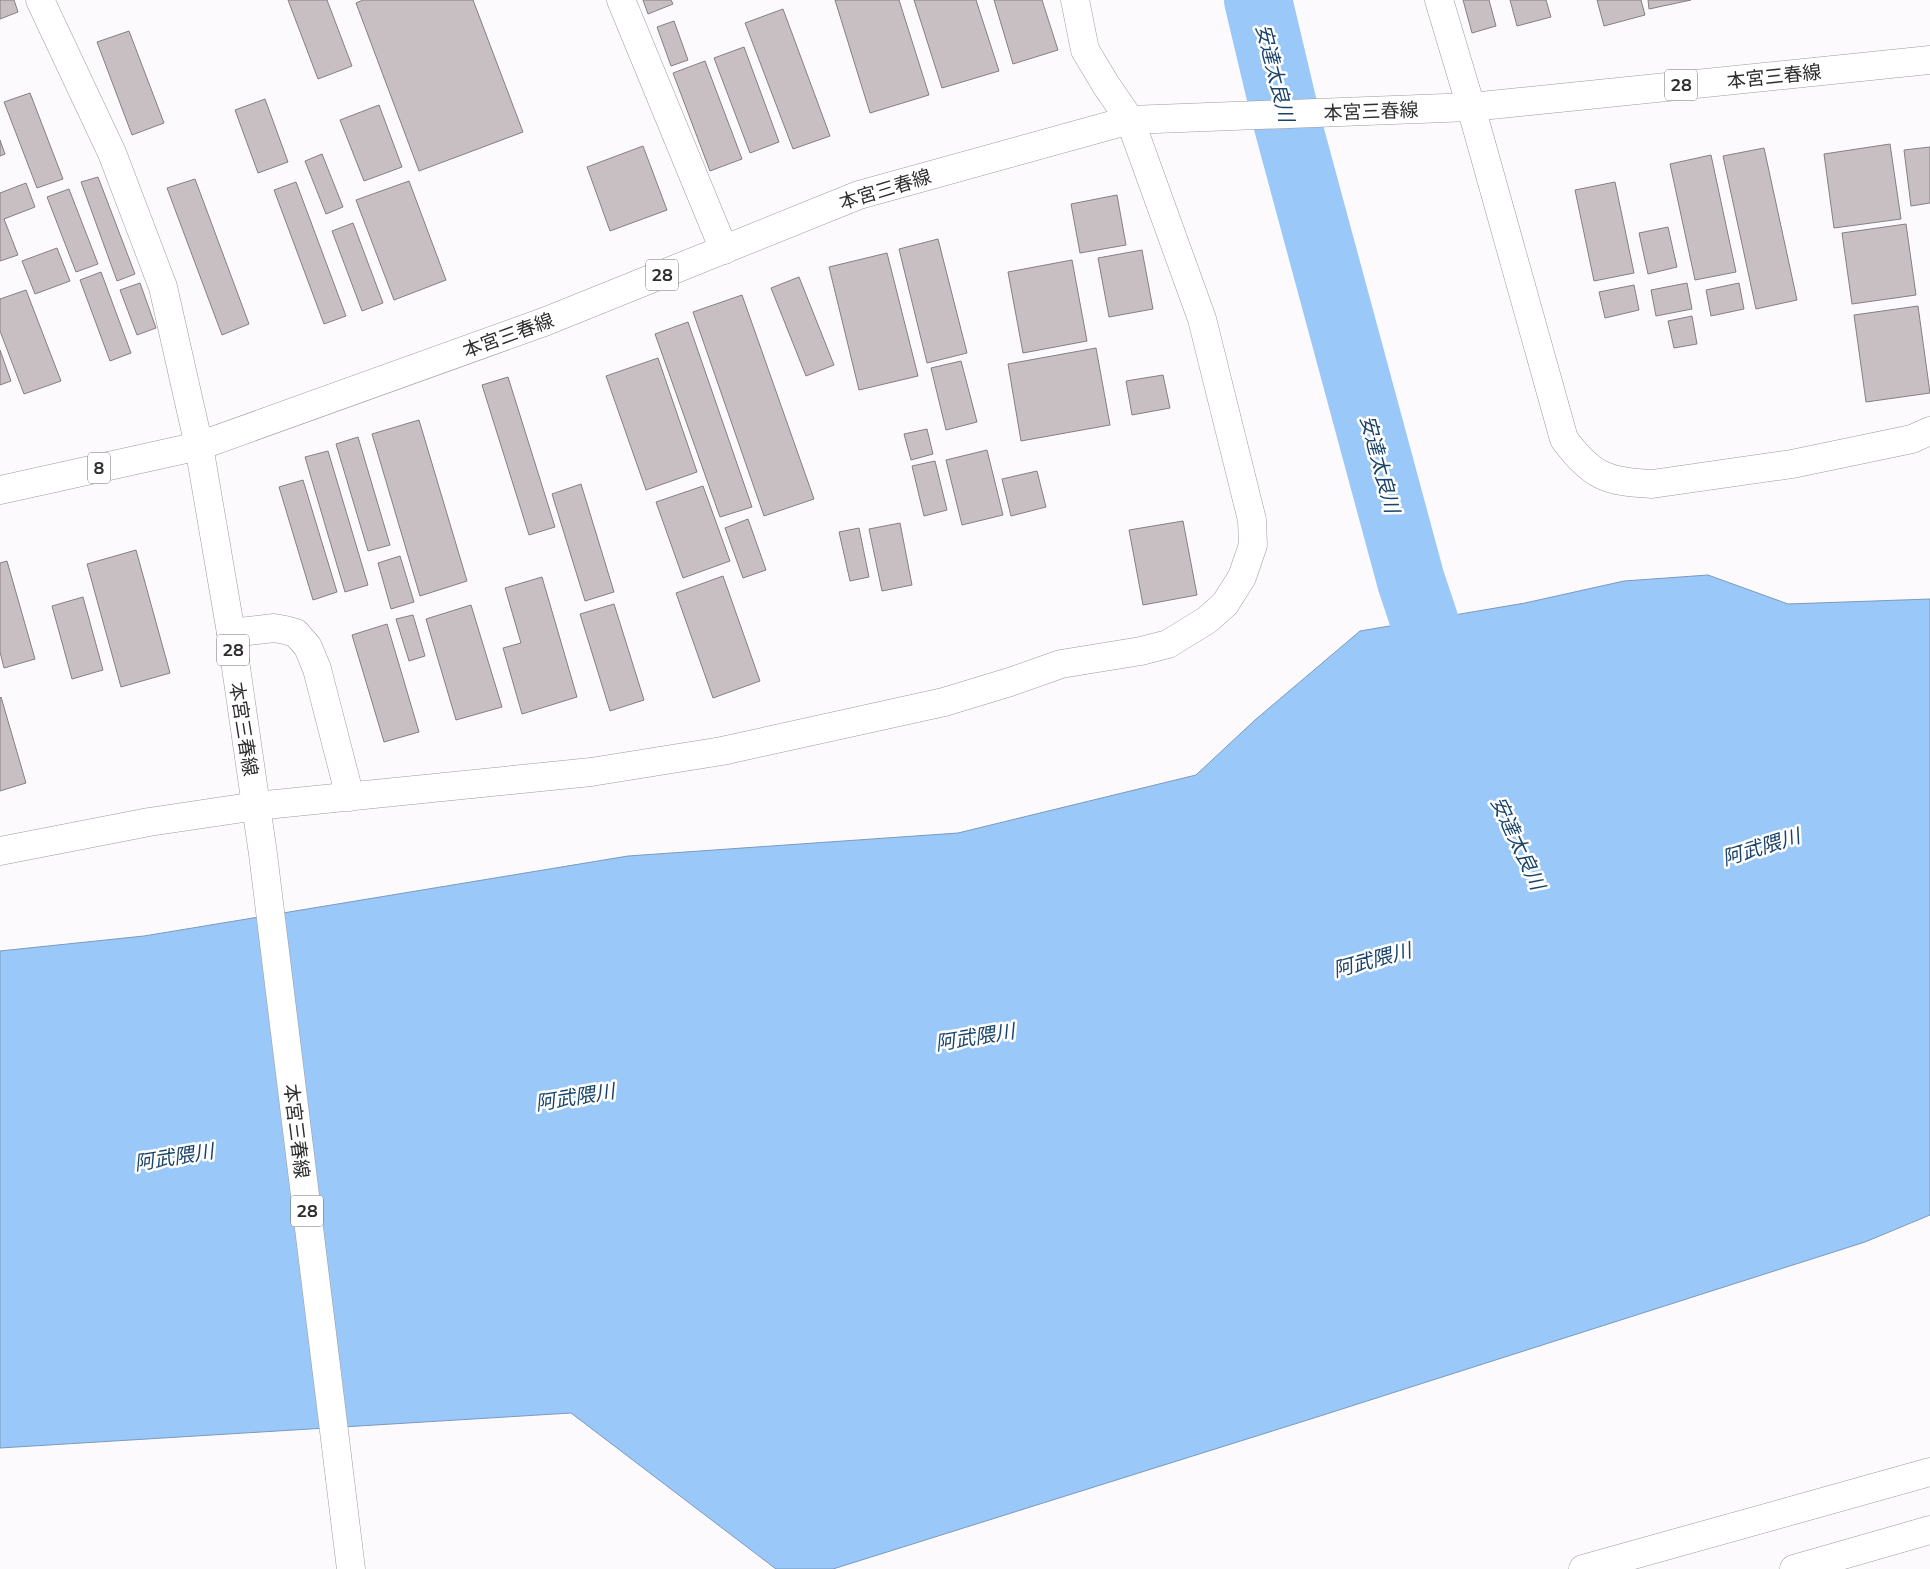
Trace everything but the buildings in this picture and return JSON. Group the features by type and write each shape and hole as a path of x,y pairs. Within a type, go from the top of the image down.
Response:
{"street":[{"path":"40,0 112,153 163,287 199,446"},
{"path":"621,0 724,250"},
{"path":"0,851 149,822 256,806 591,772 722,751 944,702 1061,664 1140,651 1168,644 1207,620 1225,604 1242,577 1253,545 1252,520 1202,319 1130,120 1085,50 1075,0"},
{"path":"1439,0 1564,439 1577,457 1593,471 1609,479 1652,484 1792,464 1912,439 1930,431"},
{"name":"本宮三春線","path":"351,1569 263,854 231,633 199,446 544,322 859,195 1130,120 1471,107 1930,60"},
{"name":"8","path":"0,490 199,446"},
{"path":"231,633 274,628 285,630 296,633 308,647 317,669 350,797"},
{"path":"1583,1569 1930,1472"},
{"path":"1794,1569 1930,1530"}],"water":[{"name":"阿武隈川","path":"1708,575 1788,604 1930,599 1930,1215 1865,1242 833,1569 776,1569 571,1413 0,1448 0,951 144,936 628,856 958,833 1196,775 1255,720 1360,631 1525,603 1624,581"}],"waterway":[{"name":"安達太良川","path":"1258,0 1286,118 1411,581 1453,707"}]}
